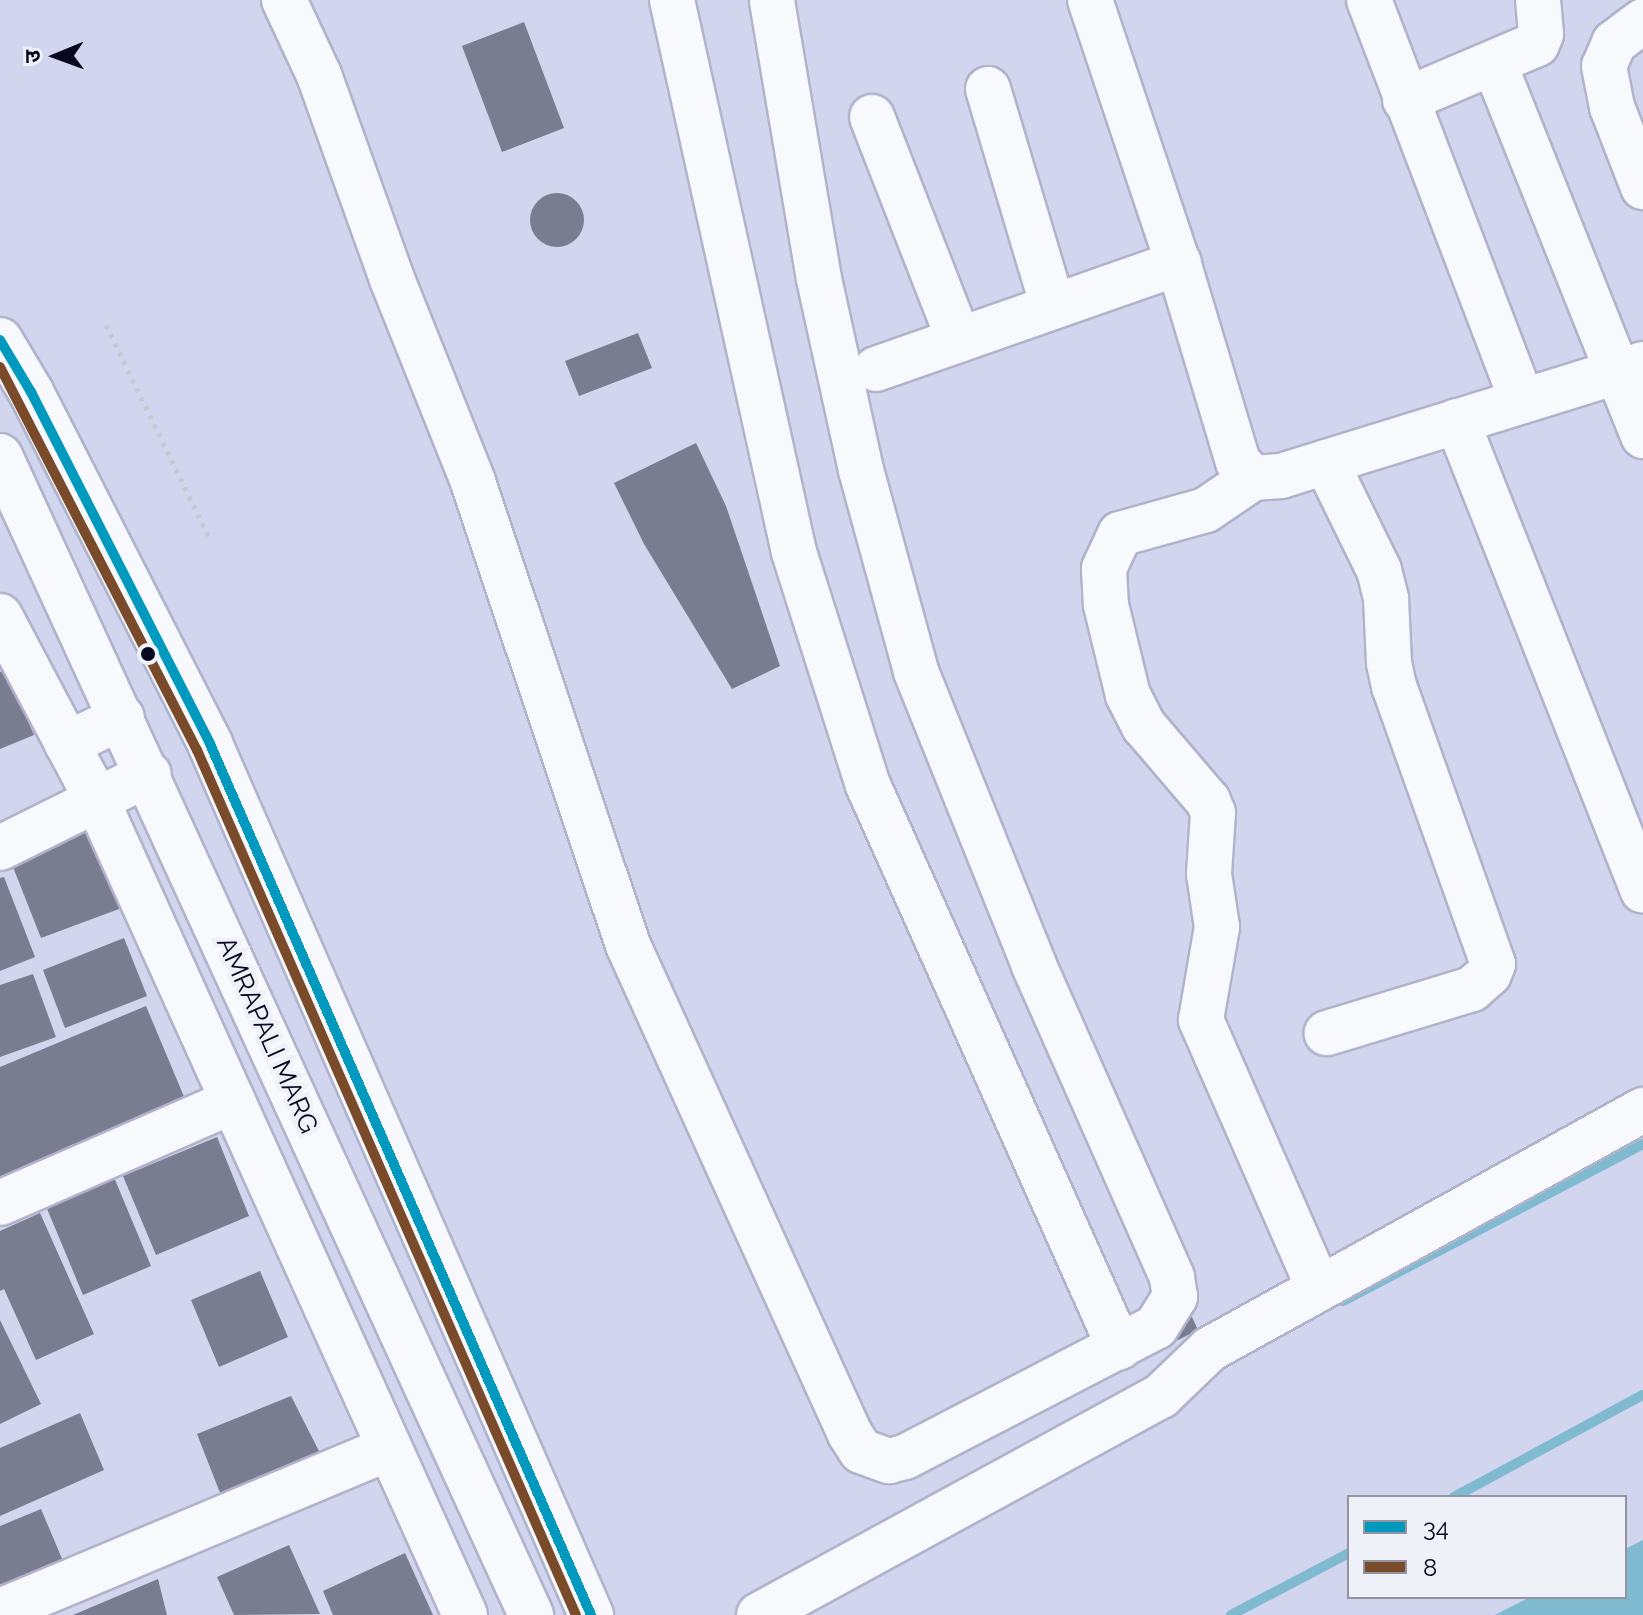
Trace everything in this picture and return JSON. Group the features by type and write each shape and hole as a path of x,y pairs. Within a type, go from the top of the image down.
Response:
{"main road":[{"path":"284,0 319,75 392,279 473,482 628,945 850,1434 861,1451 889,1461 905,1457 1156,1327 1175,1297 1172,1277 1034,965 916,671 861,470 819,279 772,0"},
{"path":"672,0 794,552 868,785 1119,1347"},
{"path":"1090,0 1179,263 1238,462 1253,478"},
{"path":"1369,0 1522,400"},
{"path":"1405,100 1537,44 1541,34 1538,0"},
{"path":"1643,21 1614,43 1604,66 1612,107 1643,187"},
{"path":"1494,63 1629,368 1643,436"},
{"path":"988,89 1053,307"},
{"path":"872,117 959,340"},
{"path":"876,369 1179,263"},
{"path":"0,340 31,392 210,744 591,1615"},
{"path":"1318,1286 1201,1020 1217,927 1209,874 1213,813 1208,801 1144,726 1128,695 1106,605 1104,569 1120,534 1206,510 1253,478 1281,476 1629,368"},
{"path":"1457,421 1643,891"},
{"name":"AMRAPALI MARG","path":"0,456 149,774 531,1615"},
{"path":"1326,462 1379,570 1386,599 1389,663 1394,686 1493,964 1489,974 1472,989 1327,1033"},
{"path":"6,643 96,798 465,1615"},
{"path":"67,744 122,717"},
{"path":"0,848 149,774"},
{"path":"0,1203 233,1101"},
{"path":"759,1615 1161,1396 1210,1349 1318,1286 1643,1110"},
{"path":"0,1611 389,1448"}],"path":[{"path":"106,325 210,539"}],"water":[{"path":"1643,1540 1643,1615 1495,1615 1526,1599 1627,1599 1627,1548"}],"building":[{"path":"524,22 564,128 502,152 462,46"},
{"path":"557,193 568,195 576,201 582,209 582,231 576,239 568,245 557,247 546,245 538,239 532,231 530,220 532,209 538,201 546,195"},
{"path":"638,333 652,368 579,396 565,361"},
{"path":"696,443 726,506 780,666 732,689 644,544 614,483"},
{"path":"6,669 34,735 0,749 0,672"},
{"path":"95,827 127,906 41,938 11,862"},
{"path":"4,877 35,957 0,971 0,878"},
{"path":"124,938 147,996 65,1028 43,970"},
{"path":"33,974 56,1037 0,1057 0,985"},
{"path":"146,1006 185,1099 0,1177 0,1067"},
{"path":"217,1137 249,1216 156,1255 123,1176"},
{"path":"111,1170 151,1266 83,1295 43,1199"},
{"path":"40,1213 94,1334 36,1360 4,1289 0,1291 0,1231"},
{"path":"260,1271 288,1337 219,1367 191,1300"},
{"path":"1191,1315 1198,1330 1172,1343 1164,1328"},
{"path":"0,1320 41,1404 0,1424"},
{"path":"291,1396 324,1461 224,1503 197,1434"},
{"path":"80,1413 104,1470 0,1516 0,1448"},
{"path":"41,1509 66,1568 0,1596 0,1526"},
{"path":"289,1545 320,1614 234,1615 217,1577"},
{"path":"405,1553 433,1615 333,1615 323,1591"},
{"path":"158,1579 167,1615 73,1615"}],"waterway":[{"path":"1343,1301 1643,1144"},
{"path":"1458,1495 1643,1395"},
{"path":"1231,1615 1347,1554"}],"transit line":[{"name":"34","path":"0,340 31,392 210,744 591,1615"},
{"name":"8","path":"0,367 197,750 576,1615"}]}
